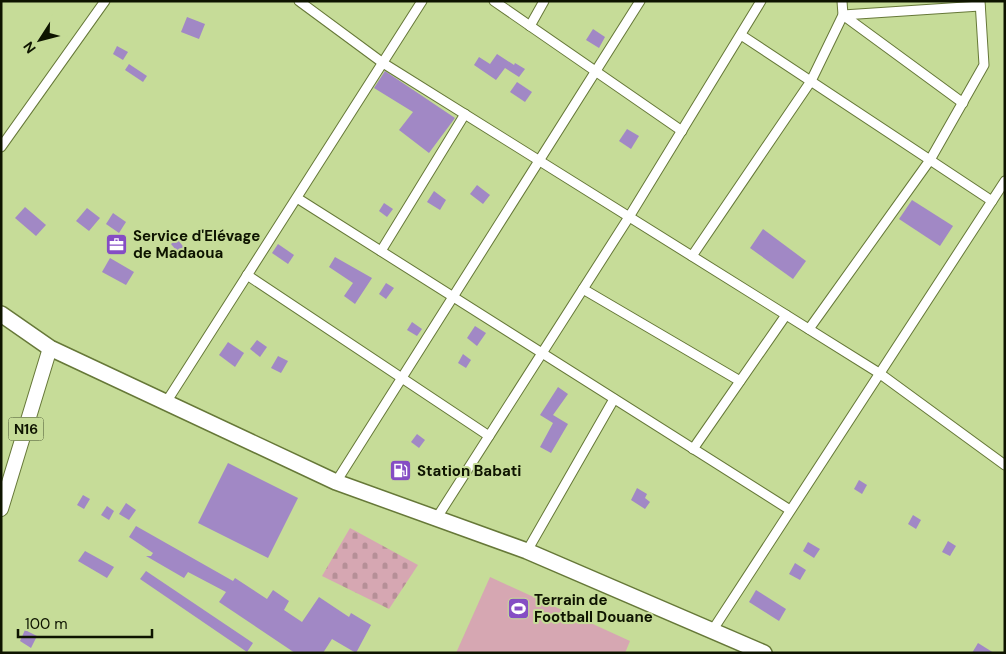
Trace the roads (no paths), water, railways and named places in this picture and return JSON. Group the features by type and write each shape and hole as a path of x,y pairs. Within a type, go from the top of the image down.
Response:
{"highway":[{"path":"1,314 50,348 165,404 336,482 527,551 764,653"}],"main road":[{"name":"N16","path":"1,509 50,348"}],"street":[{"path":"1,147 105,1"},
{"path":"299,1 383,62 879,373 1005,464"},
{"path":"165,404 422,1"},
{"path":"494,1 682,131"},
{"path":"530,26 544,1"},
{"path":"336,482 640,1"},
{"path":"436,519 629,216 762,1"},
{"path":"692,256 810,81 843,14 842,1"},
{"path":"809,329 930,160 984,65 980,4 913,6 843,14"},
{"path":"843,14 963,103"},
{"path":"741,35 992,201"},
{"path":"381,251 465,114"},
{"path":"712,631 1005,182"},
{"path":"297,198 790,510"},
{"path":"247,275 489,436"},
{"path":"583,289 740,381"},
{"path":"693,449 786,315"},
{"path":"527,551 614,399"}],"place":[{"name":"Service d'Elévage de Madaoua","path":"117,245"},
{"name":"Station Babati","path":"401,471"},
{"name":"Terrain de Football Douane","path":"518,609"}]}
